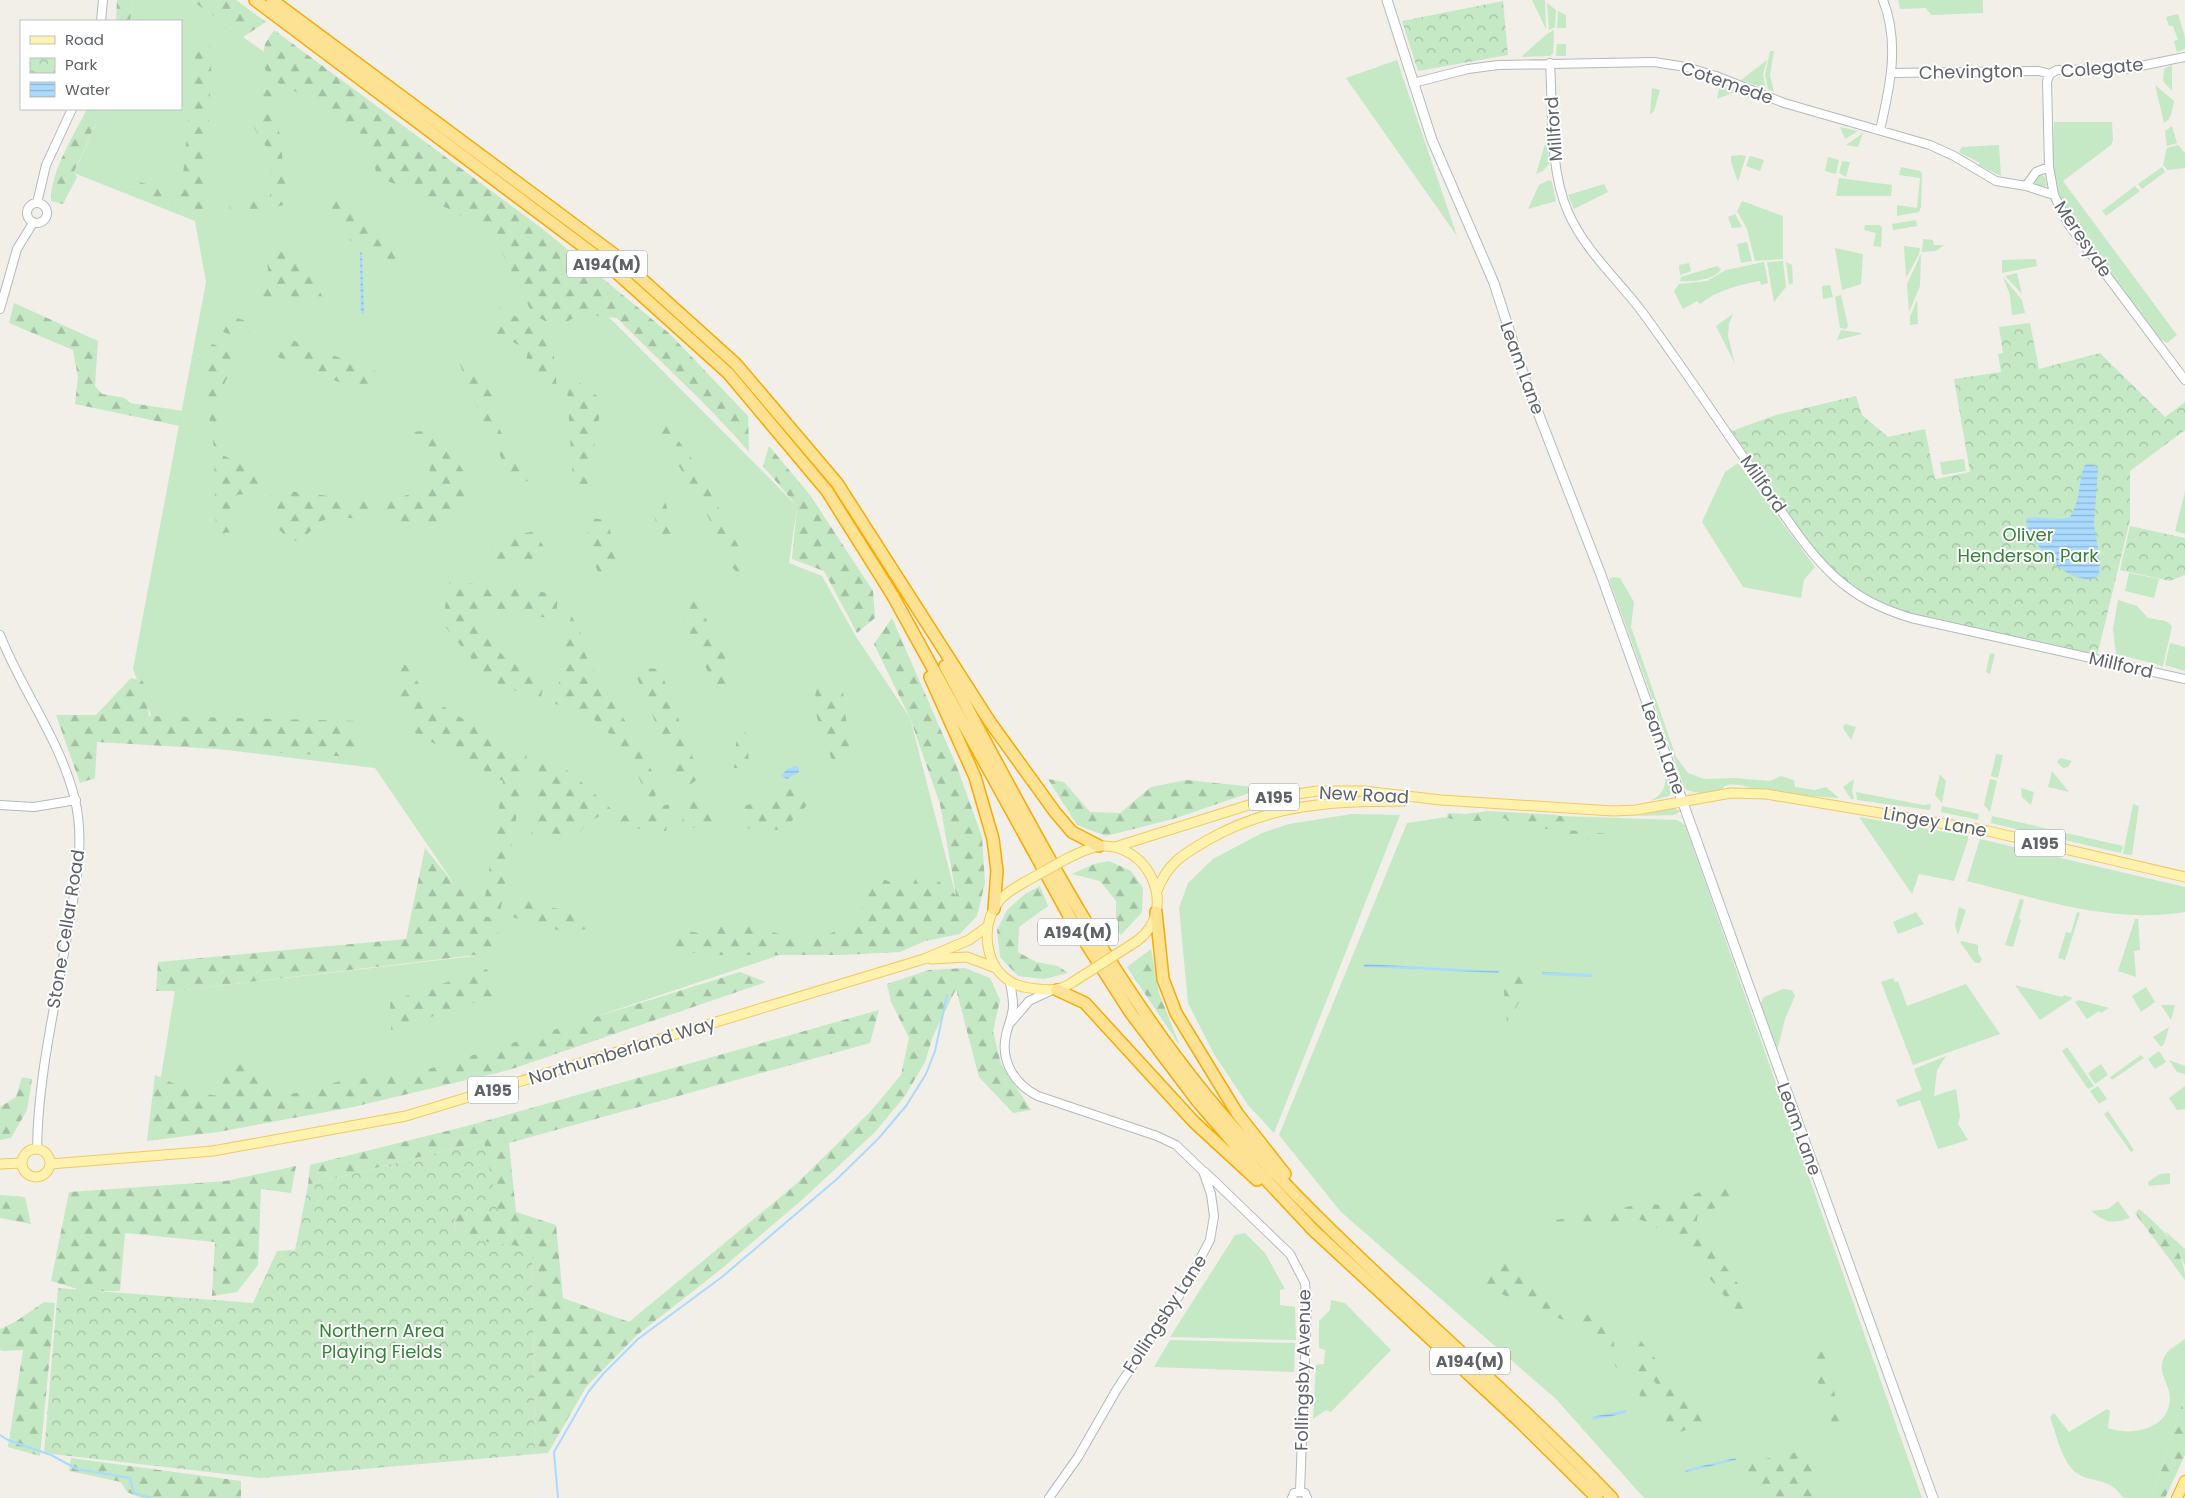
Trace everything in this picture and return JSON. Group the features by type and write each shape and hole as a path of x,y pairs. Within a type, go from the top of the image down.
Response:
{"highway":[{"name":"A194(M)","path":"255,0 608,265 728,373 827,491 893,596 1072,924 1130,1012 1198,1102 1255,1168 1316,1233"},
{"name":"A194(M)","path":"272,0 615,255 736,364 837,483 990,722 1055,812 1072,832 1099,846"},
{"name":"A194(M)","path":"907,594 1084,920 1148,1018 1205,1094 1282,1181 1326,1225 1528,1415 1612,1498"},
{"name":"A194(M)","path":"893,596 975,777 994,847 997,870 994,909"},
{"name":"A194(M)","path":"1156,912 1164,979 1176,1013 1237,1113 1326,1225"},
{"name":"A194(M)","path":"1054,991 1085,1003 1194,1122 1519,1421 1597,1498"},
{"path":"2178,1498 2185,1481"}],"main road":[{"name":"Leam Lane","path":"1387,0 1443,168 1494,283 1522,371 1601,575 1933,1498"},
{"name":"New Road","path":"1115,847 1271,798 1317,790 1364,791 1441,800 1613,811 1636,810 1682,801"},
{"name":"Lingey Lane","path":"1682,801 1731,793 1755,792 1832,803 1988,831 2185,877"},
{"name":"New Road","path":"1157,891 1167,870 1176,860 1224,831 1272,813 1294,807 1339,802 1441,800"},
{"path":"1099,846 1115,847 1135,856 1144,864 1151,875 1157,891 1156,912 1151,924 1137,941 1073,982 1054,991 1018,986 1010,982 996,968 988,947 987,927 994,909 1002,898 1023,883 1084,850 1099,846"},
{"name":"Northumberland Way","path":"50,1164 213,1151 406,1116 924,959 969,940 987,927"},
{"name":"Northumberland Way","path":"924,959 967,957 996,968"},
{"path":"37,1149 46,1153 50,1164 46,1173 38,1177 24,1172 22,1163 25,1154 37,1149"},
{"path":"0,1164 22,1163"}],"street":[{"path":"101,20 103,0"},
{"path":"1880,130 1892,73 1891,32 1882,0"},
{"name":"Colegate","path":"2050,74 2057,70 2126,69 2185,57"},
{"name":"Cotemede","path":"1413,82 1468,69 1498,65 1654,62 1686,66 1784,103 1946,151 1996,181 2026,186 2054,195"},
{"name":"Millford","path":"1550,63 1557,171 1560,189 1568,214 1604,266 1639,308 1800,536 1836,578 1857,595 1878,607 1911,618 2185,679"},
{"name":"Chevington","path":"1892,73 2038,71 2050,74"},
{"name":"Meresyde","path":"2050,74 2047,80 2049,167 2054,195 2069,225 2185,380"},
{"path":"37,203 46,165 72,110"},
{"path":"2026,186 2036,172 2049,167"},
{"path":"37,203 45,206 47,217 39,224 33,223 28,218 27,212 33,204 37,203"},
{"path":"0,309 17,249 33,223"},
{"name":"Stone Cellar Road","path":"0,635 22,683 57,750 76,800 79,824 77,877 40,1088 37,1149"},
{"path":"0,805 34,807 76,800"},
{"name":"Follingsby Lane","path":"1010,982 1013,1003 1005,1044 1006,1059 1017,1080 1029,1092 1165,1139 1184,1151 1203,1171 1211,1194 1214,1216 1213,1230 1206,1250 1188,1282 1117,1389 1078,1457 1049,1498"},
{"path":"1009,1024 1029,1001 1054,991"},
{"name":"Follingsby Avenue","path":"1203,1171 1290,1254 1305,1283 1308,1304 1300,1491"},
{"path":"1292,1498 1294,1493 1300,1491 1305,1493 1307,1498"}],"green space":[{"path":"117,0 133,0 130,20 116,20"},
{"path":"133,0 191,0 542,250 797,506 789,563 822,576 855,635 910,718 956,896 398,1083 155,1113 175,991 475,956 455,885 375,768 161,742 133,669 206,282 195,221 74,173 102,110 182,110 182,20 130,20"},
{"path":"191,0 236,0 266,22 243,37"},
{"path":"1532,0 1545,0 1546,29"},
{"path":"1898,0 1983,0 1983,13 1931,15 1926,8 1900,9"},
{"path":"1503,1 1508,55 1418,71 1402,21"},
{"path":"1547,3 1556,10 1555,27 1549,30"},
{"path":"1558,11 1566,15 1566,28 1557,28"},
{"path":"2178,14 2185,37 2185,49 2177,52 2174,41 2178,40 2173,26 2169,26 2166,17"},
{"path":"274,30 544,230 670,334 748,416 749,452 701,400 617,318 580,314 558,327 533,315 496,240 460,215 424,196 378,177 364,136 319,103 272,80 262,64 265,44"},
{"path":"1554,30 1553,53 1550,56 1521,57 1547,34"},
{"path":"1557,44 1566,44 1566,56 1556,56"},
{"path":"212,46 204,212 125,188 129,179 181,194 196,48"},
{"path":"1770,51 1774,51 1770,75 1774,92 1768,89 1765,75"},
{"path":"1397,60 1457,236 1346,78"},
{"path":"1767,60 1763,74 1766,89 1741,80"},
{"path":"2172,65 2172,91 2163,81 2164,69"},
{"path":"2155,85 2174,101 2170,117 2164,123"},
{"path":"1723,86 1737,91 1717,99 1719,89"},
{"path":"1652,88 1660,90 1654,111 1650,115"},
{"path":"263,90 274,90 288,203 271,209 230,211 228,200 270,196 272,156 254,128"},
{"path":"86,110 102,110 74,172 77,177 63,204 51,201 52,190 54,178"},
{"path":"2054,122 2112,122 2113,140 2111,145 2063,181 2177,335 2167,343 2160,339 2070,219 2063,206 2058,195 2053,172"},
{"path":"2172,126 2177,143 2167,146 2165,131"},
{"path":"1840,127 1858,131 1845,139"},
{"path":"1863,133 1858,147 1846,145"},
{"path":"1548,134 1549,164 1543,171 1536,174"},
{"path":"1999,145 2001,176 1959,152 1962,147"},
{"path":"2178,145 2185,153 2185,168 2167,170 2163,165 2167,148"},
{"path":"1731,156 1746,156 1738,182 1731,162"},
{"path":"1750,156 1764,160 1760,171 1746,166"},
{"path":"1828,157 1839,160 1836,174 1825,171"},
{"path":"1842,161 1850,162 1846,177 1839,173"},
{"path":"1901,167 1920,171 1922,174 1921,207 1919,212 1897,216 1897,205 1917,208 1920,178 1899,175"},
{"path":"2162,167 2165,172 2142,189 2138,184"},
{"path":"2040,174 2045,177 2047,185 2043,189 2031,185"},
{"path":"1839,178 1892,185 1891,196 1836,196"},
{"path":"1549,180 1552,182 1556,201 1528,209 1539,185"},
{"path":"1604,184 1608,192 1574,209 1568,195"},
{"path":"2135,186 2140,191 2106,216 2102,211"},
{"path":"338,196 371,233 409,253 398,267 346,238 316,202"},
{"path":"1742,201 1783,216 1783,259 1755,261 1747,229 1737,211"},
{"path":"1735,214 1742,227 1732,228 1728,217"},
{"path":"1916,220 1917,226 1893,230 1892,224"},
{"path":"1865,225 1880,225 1882,228 1881,247 1873,246 1876,233 1864,230"},
{"path":"1923,239 1933,240 1934,245 1944,245 1936,251 1922,252"},
{"path":"1747,242 1752,261 1741,263 1737,244"},
{"path":"272,246 292,255 305,267 325,301 260,297 268,277 265,256"},
{"path":"1904,246 1920,248 1919,254 1906,278"},
{"path":"1835,248 1863,254 1861,284 1842,290"},
{"path":"1921,254 1920,286 1909,312 1907,284"},
{"path":"2036,259 2037,266 2002,273 2002,260"},
{"path":"1783,261 1786,287 1774,302 1767,262"},
{"path":"1764,262 1768,283 1761,285 1760,281 1736,286 1714,295 1700,304 1697,301 1683,309 1674,291 1679,284 1707,281 1726,270"},
{"path":"1786,262 1792,265 1793,283 1789,285"},
{"path":"1689,263 1691,271 1680,275 1679,265"},
{"path":"1717,266 1721,269 1714,276 1697,281 1680,281 1681,277"},
{"path":"2017,273 2022,294 2005,276"},
{"path":"2003,277 2022,300 2025,313 2012,315 2010,295"},
{"path":"1830,285 1833,297 1823,299 1822,286"},
{"path":"1841,295 1848,326 1846,329 1840,328 1835,297"},
{"path":"1917,300 1918,324 1910,325 1910,317"},
{"path":"14,303 98,341 95,386 102,394 125,398 130,403 183,411 180,426 75,404 78,377 73,350 9,323"},
{"path":"499,308 552,335 557,389 525,369 528,350 490,330"},
{"path":"1733,314 1729,324 1728,336 1735,364 1716,326"},
{"path":"227,315 253,323 247,342 221,331"},
{"name":"Oliver Henderson Park","path":"2030,323 2039,369 2100,353 2165,417 2185,402 2185,430 2130,471 2130,520 2097,656 1907,614 1864,594 1832,570 1811,548 1732,431 1776,415 1856,396 1862,415 1888,437 1925,429 1935,479 1970,472 1954,379 2001,372 1998,354 2003,353 1999,327"},
{"path":"1841,330 1861,333 1862,334 1837,340"},
{"path":"287,338 380,373 373,396 275,356"},
{"path":"212,344 228,349 235,361 220,393 221,454 247,468 259,470 263,491 237,495 235,531 216,535 214,448 201,364"},
{"path":"459,362 496,378 490,412 528,481 514,484 479,412"},
{"path":"566,372 602,400 588,485 573,483"},
{"path":"666,424 695,463 743,555 743,567 739,573 728,562 696,494 652,425"},
{"path":"437,430 469,480 461,508 448,525 382,524 380,502 427,490 430,469 411,432"},
{"path":"769,446 810,495 873,591 875,618 857,633 824,571 792,559 797,506 763,466"},
{"path":"1964,459 1966,471 1942,475 1940,462"},
{"path":"1738,463 1815,567 1804,580 1801,598 1743,587 1702,522 1725,472"},
{"path":"271,489 371,501 371,522 339,517 324,520 309,532 301,543 288,538 272,523"},
{"path":"2185,492 2185,534 2175,531"},
{"path":"665,501 676,540 662,543 651,505"},
{"path":"589,518 608,520 618,570 602,581 586,544"},
{"path":"2130,526 2185,538 2185,575 2170,581 2120,570"},
{"path":"534,531 547,552 533,567 493,558 490,534 506,538"},
{"path":"2129,573 2159,579 2154,598 2125,591"},
{"path":"1613,577 1620,578 1634,602 1631,627 1676,757 1688,773 1704,779 1735,778 1770,781 1781,776 1794,780 1795,787 1815,790 1826,787 1839,798 1819,797 1737,785 1724,786 1724,788 1704,793 1685,789 1609,579"},
{"path":"450,581 558,594 556,619 479,608 476,621 507,661 545,676 541,698 503,687 486,676 442,623"},
{"path":"693,595 731,665 728,702 721,700 676,603"},
{"path":"2118,600 2137,606 2148,618 2166,621 2172,626 2163,666 2116,654 2113,629"},
{"path":"571,617 578,617 587,658 641,748 650,767 655,784 655,797 649,797 623,751 601,726 573,708 555,704"},
{"path":"892,618 957,767 982,837 985,883 977,916 960,934 925,941 900,952 842,955 717,955 660,950 687,931 704,934 721,925 743,924 791,937 827,935 861,920 865,889 883,879 910,890 916,878 938,881 956,895 940,804 910,718 874,644"},
{"path":"2170,643 2185,647 2185,671 2165,665"},
{"path":"1990,653 1995,654 1990,674 1986,672"},
{"path":"395,659 407,666 427,696 463,719 527,755 500,913 483,910 482,916 500,919 494,960 476,955 175,991 156,991 158,962 406,939 425,848 455,885 485,897 503,781 415,733 388,664"},
{"path":"645,668 660,669 700,777 690,785 679,779 636,675"},
{"path":"131,678 143,681 149,716 359,721 354,757 97,742 95,778 80,783 56,715 96,715"},
{"path":"817,687 843,692 850,755 832,760 813,706"},
{"path":"738,721 744,721 750,769 734,768"},
{"path":"1845,724 1856,727 1851,740 1843,728"},
{"path":"540,754 570,772 611,809 586,824 575,839 531,839"},
{"path":"1996,754 2003,755 1998,778 1991,776"},
{"path":"2060,758 2072,761 2068,767 2063,768 2057,762"},
{"path":"2052,771 2069,792 2048,787"},
{"path":"1668,772 1671,781 1669,796 1650,801 1663,790 1665,773"},
{"path":"1940,774 1946,781 1942,803 1935,795"},
{"path":"1048,779 1064,782 1090,812 1120,813 1151,787 1186,780 1264,788 1173,819 1106,836 1077,825"},
{"path":"1854,779 1852,791 1854,799 1851,799 1843,787"},
{"path":"1990,779 1997,781 1990,812 1984,805"},
{"path":"788,782 811,801 783,830 741,828 739,806 759,803"},
{"path":"2021,788 2034,792 2031,805 2022,797"},
{"path":"1856,792 1923,805 1931,804 1930,810 1857,800"},
{"path":"694,798 705,798 714,810 714,829 681,827 685,809"},
{"path":"670,804 666,831 603,826 614,818"},
{"path":"2133,804 2139,806 2132,855 2123,854"},
{"path":"1942,806 1979,814 1978,820 1941,812"},
{"path":"1672,808 1681,811 1674,815 1638,816"},
{"path":"1488,811 1565,817 1568,830 1609,834 1609,839 1614,842 1593,844 1587,839 1569,836 1568,832 1559,829 1528,829 1515,824 1511,825 1505,818 1483,821 1460,821 1447,817 1448,813 1467,814"},
{"path":"1473,813 1677,820 1685,825 1922,1498 1644,1498 1556,1399 1341,1212 1279,1135 1407,823"},
{"path":"1352,814 1400,815 1274,1133 1248,1105 1214,1054 1188,1003 1179,908 1188,883 1213,859 1262,833 1289,824"},
{"path":"1992,816 2123,846 2121,853 1991,823"},
{"path":"1859,817 1968,836 1954,881 1919,874 1912,894"},
{"path":"1980,839 2185,887 2185,912 2129,915 2102,912 2048,902 1967,881"},
{"path":"1109,861 1131,871 1143,888 1142,912 1121,935 1116,929 1116,901 1100,881 1072,874 1094,864"},
{"path":"1040,886 1048,906 1019,927 1018,952 1036,962 1058,966 1068,973 1044,979 1018,976 1000,957 997,930 1007,910 1025,894"},
{"path":"520,896 538,906 569,910 591,916 590,928 568,933 512,917"},
{"path":"2020,899 2024,900 2019,918 2021,920 2013,947 2005,945"},
{"path":"1959,907 1966,910 1958,935 1955,925"},
{"path":"1916,912 1924,924 1898,934 1893,922"},
{"path":"2077,912 2080,913 2065,960 2058,958 2066,932 2071,933"},
{"path":"2135,919 2138,919 2140,950 2134,951 2136,977 2118,971"},
{"path":"1960,942 1978,945 1978,953 1982,959 1980,963 1975,963"},
{"path":"1151,949 1159,993 1180,1046 1127,967"},
{"path":"965,968 990,978 1000,1000 993,1031 1001,1064 1031,1110 1013,1113 979,1077 956,989 933,1036 925,1062 905,1096 875,1132 803,1199 720,1270 637,1335 586,1387 548,1453 535,1454 532,1248 454,1238 455,1214 484,1141 308,1185 310,1165 467,1126 879,1010 870,1043 509,1143 516,1212 556,1225 563,1298 629,1322 795,1185 870,1112 901,1075 909,1038 891,1002 887,984 929,970"},
{"path":"487,969 495,996 391,1030 390,1001"},
{"path":"740,972 766,982 509,1070 353,1107 218,1132 147,1141 155,1075 192,1092 219,1096 228,1067 247,1063 263,1074 281,1097 341,1081 422,1071"},
{"path":"1502,972 1536,975 1507,1022"},
{"path":"1893,978 1895,982 1898,981 1907,1006 1966,984 2000,1034 1913,1065 1881,982"},
{"path":"2015,985 2062,997 2064,995 2073,998 2040,1020"},
{"path":"2146,987 2155,1002 2141,1012 2132,996"},
{"path":"1783,989 1792,990 1795,996 1785,1019 1777,1051 1760,1004 1764,997"},
{"path":"2079,1000 2109,1008 2101,1013 2099,1011 2087,1019 2075,1002"},
{"path":"2161,1005 2175,1005 2171,1020"},
{"path":"2169,1027 2164,1044 2161,1047 2153,1037"},
{"path":"2067,1047 2094,1086 2088,1089 2062,1051"},
{"path":"2159,1051 2166,1062 2155,1069 2148,1059"},
{"path":"2141,1055 2144,1058 2112,1080 2110,1077"},
{"path":"1946,1056 1937,1070 1934,1096 1956,1089 1960,1116 1958,1124 1968,1140 1938,1149 1920,1100 1899,1107 1896,1100 1922,1090 1914,1069"},
{"path":"2169,1060 2185,1066 2185,1074 2177,1072"},
{"path":"2101,1064 2108,1075 2095,1084 2088,1073"},
{"path":"22,1077 32,1079 27,1110 11,1138 0,1140 0,1107 16,1097"},
{"path":"2098,1086 2107,1099 2099,1104 2090,1091"},
{"path":"2185,1086 2185,1109 2177,1110 2169,1098"},
{"path":"2108,1111 2134,1150 2131,1152 2104,1114"},
{"name":"Northern Area Playing Fields","path":"484,1141 498,1211 455,1215 454,1237 532,1248 535,1454 260,1478 44,1453 58,1288 253,1303 277,1251 295,1250 308,1185"},
{"path":"296,1166 291,1193 261,1189 258,1265 237,1292 212,1296 215,1242 125,1233 120,1291 84,1291 51,1281 69,1192 226,1181"},
{"path":"2170,1173 2170,1184 2149,1186 2148,1182 2160,1174"},
{"path":"1727,1181 1743,1188 1733,1203 1698,1213 1696,1226 1744,1292 1748,1324 1674,1236 1639,1219 1556,1228 1556,1220 1642,1204 1673,1205"},
{"path":"0,1195 25,1197 31,1224 0,1218"},
{"path":"2118,1201 2130,1218 2114,1222 2105,1220 2091,1211 2108,1209"},
{"path":"2139,1209 2164,1232 2177,1249 2184,1269 2185,1280 2135,1213"},
{"path":"2165,1231 2185,1249 2185,1265"},
{"path":"1245,1233 1265,1253 1285,1289 1280,1290 1280,1305 1295,1307 1296,1340 1170,1337 1235,1235"},
{"path":"1517,1260 1528,1286 1558,1307 1611,1321 1617,1369 1597,1334 1504,1295 1468,1276"},
{"path":"1331,1300 1345,1303 1391,1350 1331,1412 1326,1410 1313,1419 1316,1365 1324,1364 1325,1350 1319,1348 1319,1321 1330,1310"},
{"path":"44,1302 55,1303 40,1456 8,1447 23,1350 0,1350 0,1329 15,1322"},
{"path":"1635,1334 1708,1423 1670,1435 1655,1381 1647,1384 1647,1400 1640,1399"},
{"path":"2185,1339 2185,1395 2152,1498 2123,1498 2111,1486 2083,1476 2071,1468 2064,1456 2050,1417 2054,1413 2069,1432 2107,1409 2110,1411 2108,1428 2117,1431 2138,1431 2148,1428 2164,1417 2168,1409 2170,1398 2162,1370 2164,1356"},
{"path":"1170,1340 1295,1343 1294,1372 1154,1367"},
{"path":"1822,1346 1845,1433 1835,1432 1807,1350"},
{"path":"2185,1395 2185,1455 2165,1498 2152,1498"},
{"path":"1812,1449 1813,1498 1771,1498 1741,1464"},
{"path":"71,1458 241,1481 241,1498 141,1498 127,1492 121,1482 69,1471"}],"water":[{"path":"360,252 362,253 364,314 361,313"},
{"path":"2089,463 2098,468 2094,524 2100,561 2099,575 2089,579 2078,578 2054,563 2035,541 2028,529 2026,519 2035,517 2058,519 2070,517 2078,498 2084,466"},
{"path":"796,766 799,768 799,772 787,779 781,776 787,769"},
{"path":"1364,964 1499,971 1498,973 1364,967"},
{"path":"1542,972 1592,974 1591,977 1542,975"},
{"path":"1626,1410 1626,1413 1593,1420 1592,1417"},
{"path":"1735,1458 1736,1460 1686,1472 1685,1470"}],"waterway":[{"path":"558,1498 554,1452 589,1391 638,1339 722,1277 837,1179 878,1139 906,1106 926,1074 935,1051 947,995"},
{"path":"0,1435 8,1440 51,1455 77,1469 130,1478 134,1493 151,1498"}]}
